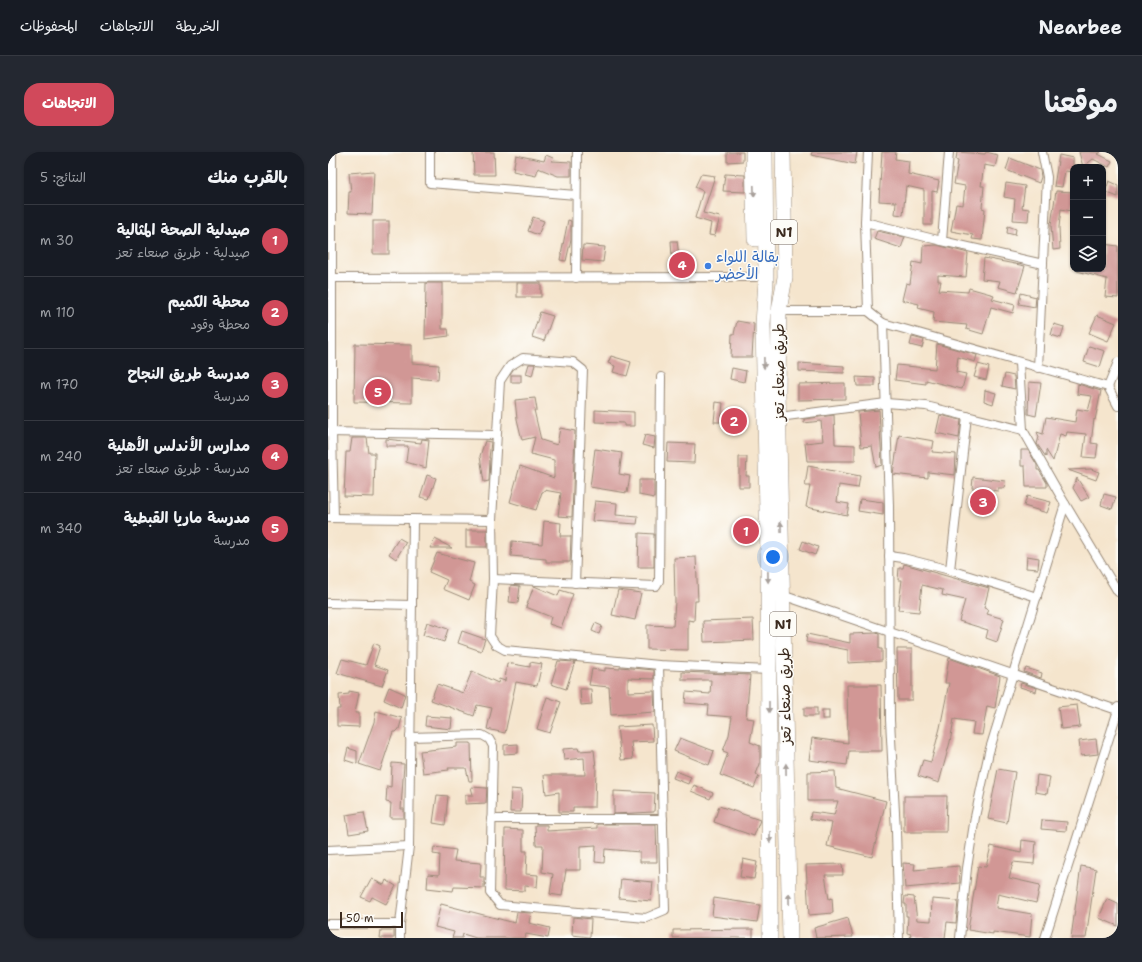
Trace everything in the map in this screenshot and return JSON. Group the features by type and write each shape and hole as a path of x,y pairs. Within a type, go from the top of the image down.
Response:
{"highway":[{"name":"طريق صنعاء تعز","path":"753,152 756,278 763,324 782,595 790,938"},
{"name":"طريق صنعاء تعز","path":"763,324 766,281 765,152"},
{"name":"طريق صنعاء تعز","path":"770,938 769,670 772,449 779,417 779,311 774,280 774,152"},
{"name":"طريق صنعاء تعز","path":"779,311 785,277 783,152"}],"street":[{"path":"332,152 332,278 330,346 331,518 492,520"},
{"path":"430,152 430,183 576,195"},
{"path":"576,152 576,278"},
{"path":"868,152 865,222 868,311"},
{"path":"942,241 949,152"},
{"path":"1038,368 1047,177 1042,152"},
{"path":"865,222 1043,264"},
{"path":"332,278 756,278"},
{"path":"779,311 868,311 883,323 1019,363 1108,387 1118,406"},
{"path":"883,323 889,556 890,720 896,831 899,938"},
{"path":"575,582 583,370 573,362 523,358 510,366 500,381 492,520 490,636 496,645 505,650 659,665 769,670"},
{"path":"1108,387 1118,362"},
{"path":"1019,363 1023,430 1065,504 1118,592"},
{"path":"492,579 575,582 649,587 656,586 659,582 661,377"},
{"path":"779,417 886,403 926,406 1023,430"},
{"path":"950,570 967,416"},
{"path":"330,432 496,435"},
{"path":"960,938 967,868 975,817 989,752 1065,504"},
{"path":"400,938 400,924 410,846 413,519"},
{"path":"889,556 950,570 1037,597"},
{"path":"782,595 1118,709 1045,938"},
{"path":"328,603 412,605"},
{"path":"410,737 482,735 489,739 493,746 490,893 500,905 646,918 665,910 659,665"},
{"path":"491,819 663,820"},
{"path":"328,850 410,846"},
{"path":"328,924 400,924"}],"building":[{"path":"473,152 494,152 495,175 474,175"},
{"path":"727,152 743,152 743,161 727,162"},
{"path":"812,152 857,152 855,164 811,155"},
{"path":"882,152 896,152 895,159 909,161 908,174 939,181 937,192 932,191 932,225 924,225 924,190 906,186 903,215 895,214 896,202 879,201"},
{"path":"957,152 985,154 986,152 998,155 995,167 984,165 981,186 984,186 982,208 985,209 982,240 972,239 973,235 951,231 956,204 963,205 965,186 954,184 958,161 956,160"},
{"path":"1079,152 1101,152 1098,154 1112,161 1109,167 1106,164 1093,159 1087,164 1082,164"},
{"path":"516,155 544,161 546,155 553,158 552,161 571,162 571,176 558,176 538,168 536,176 513,171"},
{"path":"1059,155 1073,158 1073,164 1070,164 1070,172 1065,171 1062,187 1054,186"},
{"path":"1010,158 1040,170 1041,177 1039,183 1006,170"},
{"path":"374,171 372,214 348,213 349,192 351,192 349,173"},
{"path":"701,174 715,176 703,213 720,217 715,236 709,235 711,223 695,218 703,191 695,187"},
{"path":"725,174 745,175 745,192 723,191"},
{"path":"1109,181 1118,185 1118,197 1106,192"},
{"path":"1006,183 1025,186 1022,208 1029,209 1028,221 1013,220 1015,199 1004,197"},
{"path":"1056,191 1070,192 1070,211 1061,209 1059,227 1060,249 1053,250 1051,225"},
{"path":"533,217 544,221 538,235 528,231"},
{"path":"568,220 571,221 571,239 566,261 560,260"},
{"path":"373,221 389,221 389,254 373,254"},
{"path":"1008,226 1016,229 1015,235 1007,233"},
{"path":"877,231 905,237 901,248 874,239"},
{"path":"671,241 677,241 679,256 672,257"},
{"path":"1106,244 1118,246 1118,298 1105,297 1107,279 1081,272 1106,272"},
{"path":"583,245 605,247 603,262 582,260"},
{"path":"937,245 968,253 966,277 938,275 938,281 941,281 939,290 968,292 969,288 994,295 992,299 1015,305 1013,313 991,307 983,334 966,329 967,325 933,322 934,312 918,308 919,304 902,300 906,283 910,284 913,262 922,264 923,246"},
{"path":"984,258 1025,266 1017,292 998,287 1000,281 982,279"},
{"path":"426,283 442,283 442,329 448,329 449,336 425,339"},
{"path":"517,283 541,283 541,297 517,297"},
{"path":"1021,293 1036,297 1035,307 1019,304"},
{"path":"540,312 553,316 544,341 532,337"},
{"path":"1097,315 1116,323 1108,341 1089,333"},
{"path":"737,321 754,324 752,357 731,357 732,334 734,334"},
{"path":"1054,324 1064,327 1061,338 1051,335"},
{"path":"912,337 924,340 922,348 910,345"},
{"path":"355,344 412,345 412,363 439,365 438,380 412,378 412,403 354,402"},
{"path":"937,344 977,355 975,362 958,357 956,372 966,374 962,389 926,380 926,384 895,380 897,365 935,369"},
{"path":"1089,346 1105,351 1100,367 1084,362"},
{"path":"611,356 631,362 627,376 613,372 615,366 608,363"},
{"path":"799,363 844,366 844,373 799,371"},
{"path":"529,364 535,364 532,376 526,374"},
{"path":"978,364 989,367 986,380 974,377"},
{"path":"732,368 746,371 744,382 730,379"},
{"path":"1005,374 1014,376 1015,389 1002,386"},
{"path":"511,375 521,375 521,382 511,382"},
{"path":"856,377 875,378 875,386 857,386"},
{"path":"1029,382 1041,383 1036,416 1028,414"},
{"path":"845,383 845,399 798,400 798,384"},
{"path":"1078,384 1101,391 1095,420 1094,419 1091,443 1098,444 1096,458 1083,457 1086,434 1067,432 1066,436 1060,434 1053,461 1046,450 1046,457 1037,444 1039,437 1037,432 1043,434 1046,417 1075,422 1077,409 1088,411 1092,396 1077,394"},
{"path":"985,390 996,393 993,404 984,401"},
{"path":"535,398 537,410 534,410 541,440 557,445 560,428 575,431 572,517 558,516 561,493 544,490 536,510 510,502 520,466 554,478 554,460 531,454 535,437 522,440 517,419 515,400"},
{"path":"716,402 723,403 721,422 714,422"},
{"path":"595,410 634,412 634,426 624,426 624,423 595,422"},
{"path":"879,410 882,465 876,467 872,446 861,447 858,412"},
{"path":"834,415 835,444 855,445 855,461 807,461 805,443 823,441 821,421 804,423 804,419"},
{"path":"940,415 961,420 959,438 936,433"},
{"path":"645,435 655,437 654,448 642,445"},
{"path":"899,435 934,441 932,452 956,454 955,475 928,472 928,478 893,474"},
{"path":"352,438 367,438 369,453 375,453 374,497 344,496 346,452 350,452"},
{"path":"386,439 421,443 422,439 429,440 426,468 406,462 408,446 386,446"},
{"path":"485,441 491,442 489,481 484,482 480,456"},
{"path":"668,443 695,444 694,463 667,462"},
{"path":"595,449 622,453 619,474 630,476 627,493 590,487"},
{"path":"1021,450 1028,450 1037,465 1037,470 1039,470 1047,483 1047,487 1026,487 1025,466 1021,466"},
{"path":"739,457 747,457 746,476 749,476 749,487 739,487"},
{"path":"808,466 860,476 858,488 839,485 837,502 849,504 847,515 806,507 810,486 805,486"},
{"path":"1091,469 1099,472 1096,480 1068,470"},
{"path":"427,475 436,478 429,499 420,497"},
{"path":"973,477 1005,481 1004,488 998,488 998,491 972,488"},
{"path":"1077,478 1089,497 1081,501 1073,488"},
{"path":"639,480 654,480 654,498 639,495"},
{"path":"1104,494 1116,497 1112,509 1101,505"},
{"path":"1027,496 1051,502 1047,513 1024,506"},
{"path":"860,499 883,502 883,515 858,511"},
{"path":"595,501 617,503 616,515 638,517 637,524 592,521"},
{"path":"544,521 561,523 560,536 571,536 570,562 546,562 546,559 511,556 512,541 542,544"},
{"path":"466,530 487,530 487,547 466,547"},
{"path":"639,533 654,534 654,567 638,567"},
{"path":"399,538 406,542 396,559 389,554"},
{"path":"435,539 452,548 430,548"},
{"path":"803,541 818,547 815,555 800,549"},
{"path":"437,553 474,563 469,582 475,585 469,600 443,589 447,580 429,572"},
{"path":"1027,556 1039,558 1038,569 1026,568"},
{"path":"696,557 698,601 695,601 694,621 688,620 688,650 647,649 647,625 673,626 675,602 674,558"},
{"path":"904,564 989,588 984,608 989,610 987,614 1004,619 997,642 986,638 988,630 959,621 965,600 942,595 943,590 922,585 919,612 898,610 902,580 898,580 899,568 903,568"},
{"path":"511,585 520,586 518,603 509,602"},
{"path":"534,586 558,596 560,590 573,594 561,628 549,624 551,617 526,607"},
{"path":"618,590 641,593 635,620 612,615"},
{"path":"753,619 754,640 704,642 703,621"},
{"path":"427,622 448,629 444,642 423,635"},
{"path":"595,623 602,626 599,634 592,631"},
{"path":"462,631 485,639 481,651 458,643"},
{"path":"807,634 850,643 850,634 879,634 879,649 882,649 882,661 848,663 848,650 806,642"},
{"path":"374,643 380,646 374,665 388,670 382,686 337,673 342,659 366,665"},
{"path":"897,649 912,649 912,700 898,700"},
{"path":"949,658 1000,676 995,708 987,706 982,735 972,734 974,722 954,719 950,742 939,783 918,776 923,760 931,762 940,728 949,683 945,683"},
{"path":"558,661 575,662 566,689 551,684"},
{"path":"530,662 542,664 537,686 516,682 505,733 487,729 492,708 477,705 474,716 431,700 437,684 463,693 472,671 498,683 499,679 505,681 507,663 530,667"},
{"path":"620,667 654,670 654,679 628,678 628,692 654,691 655,712 611,715 609,687 589,685 592,669 605,671 605,668 620,669"},
{"path":"1026,668 1042,673 1041,678 1024,672"},
{"path":"682,672 750,675 746,718 754,719 750,742 760,746 760,764 756,774 759,776 754,788 720,775 728,753 723,751 729,735 732,717 708,715 709,705 685,703 686,692 710,694 711,680 682,680"},
{"path":"1021,683 1037,688 1036,692 1020,687"},
{"path":"847,685 881,685 882,751 849,751 847,765 809,760 812,738 848,743"},
{"path":"389,687 405,694 401,708 384,700"},
{"path":"580,689 591,689 592,704 581,705"},
{"path":"349,691 359,693 355,713 359,713 359,727 337,726 337,709 340,709 339,695 349,694"},
{"path":"547,697 561,702 550,733 537,729"},
{"path":"1077,705 1080,727 1061,729 1058,707"},
{"path":"804,708 817,708 817,716 804,716"},
{"path":"822,710 829,710 829,719 822,719"},
{"path":"376,711 402,718 399,729 396,732 393,732 380,771 359,764 374,722"},
{"path":"426,716 452,718 451,729 425,726"},
{"path":"652,725 653,741 631,742 633,759 621,760 617,727"},
{"path":"680,738 714,751 709,765 674,751"},
{"path":"1096,739 1098,754 1081,756 1079,741"},
{"path":"457,743 471,743 472,781 469,781 466,768 448,768 449,770 423,773 420,751 457,747"},
{"path":"518,744 518,753 504,754 504,745"},
{"path":"348,748 357,751 357,764 345,760"},
{"path":"578,748 579,751 594,750 596,767 595,807 573,807 573,812 559,812 559,792 546,794 544,775 585,775 584,758 564,760 563,749"},
{"path":"392,763 404,764 401,809 404,809 404,818 390,818 391,803 386,802 387,786 391,787"},
{"path":"998,769 1015,772 1007,823 988,819"},
{"path":"676,771 691,777 688,784 673,778"},
{"path":"835,771 836,788 886,801 872,857 827,846 832,823 810,819 811,812 834,815 838,801 808,801 808,772"},
{"path":"1037,775 1050,777 1047,794 1035,792"},
{"path":"694,785 713,793 710,799 691,791"},
{"path":"471,787 487,788 486,803 465,804 465,795 473,795"},
{"path":"511,789 522,790 521,812 510,812"},
{"path":"614,791 655,793 654,812 614,814"},
{"path":"437,795 448,796 445,825 433,823"},
{"path":"904,796 947,796 946,832 904,832"},
{"path":"719,806 760,820 754,836 714,822"},
{"path":"364,812 368,831 349,834 346,815"},
{"path":"1042,820 1067,822 1066,831 1041,829"},
{"path":"597,824 656,824 657,862 640,862 640,852 605,849 604,863 595,862 596,845 580,846 580,870 566,870 562,896 550,894 553,874 542,872 543,845 536,845 535,825 547,825 547,831 597,828"},
{"path":"505,829 523,830 523,851 527,851 526,874 538,875 537,887 525,886 525,891 504,890"},
{"path":"1022,840 1036,842 1034,864 1013,862 1009,878 1040,885 1036,903 998,894 996,908 1032,914 1030,937 968,930 978,866 986,867 991,846 1021,853"},
{"path":"434,847 456,850 454,861 481,863 480,877 484,877 484,888 454,887 453,891 427,888 428,874 439,875 440,855 433,854"},
{"path":"743,859 757,862 754,879 740,877"},
{"path":"903,863 915,864 914,870 959,866 960,883 905,888"},
{"path":"842,864 843,875 825,875 829,899 832,898 833,913 809,915 806,865"},
{"path":"1081,866 1096,869 1086,938 1071,938"},
{"path":"371,879 384,885 386,880 396,886 386,904 372,897 370,901 361,897"},
{"path":"621,879 653,882 651,901 619,898"},
{"path":"905,896 914,897 917,920 931,921 932,899 958,901 956,923 947,922 945,938 910,938 911,934 907,933 908,916 906,916 906,904 904,904"},
{"path":"714,898 760,905 757,922 712,916"},
{"path":"1107,899 1118,904 1118,926 1099,918"},
{"path":"441,904 515,923 517,912 531,913 529,923 550,928 548,938 526,934 525,938 476,938 463,934 462,938 452,938 454,932 435,927"},
{"path":"573,917 591,919 590,937 572,935"},
{"path":"848,918 853,937 816,938 814,928"},
{"path":"753,929 753,938 673,938 673,930"},
{"path":"381,930 394,930 394,938 380,938"}],"place":[{"name":"مدارس الأندلس الأهلية","path":"682,265"},
{"name":"بقالة اللواء الأخضر","path":"708,266"},
{"name":"مدرسة ماريا القبطية","path":"378,392"},
{"name":"محطة الكميم","path":"734,421"},
{"name":"مدرسة طريق النجاح","path":"983,502"},
{"name":"صيدلية الصحة المثالية","path":"746,531"}]}
